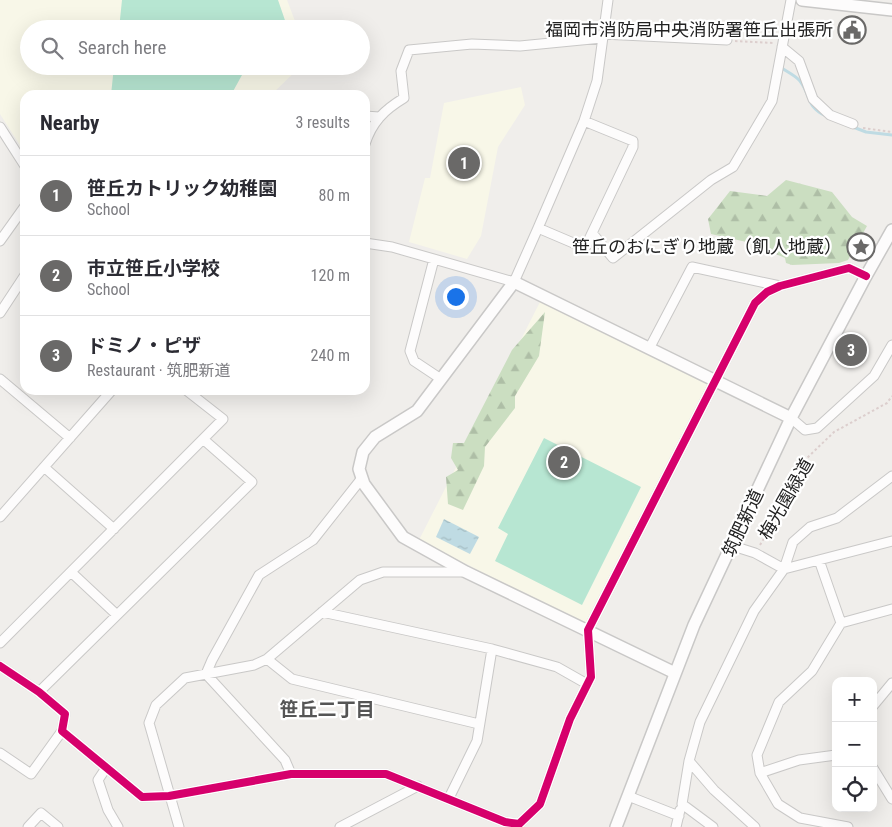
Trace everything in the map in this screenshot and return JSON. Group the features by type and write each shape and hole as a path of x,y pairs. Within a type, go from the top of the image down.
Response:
{"street":[{"path":"608,0 597,81 584,120 514,282 416,411 375,437 363,452 359,469 362,478 403,537 466,572 675,673"},
{"path":"592,234 613,258 711,180 733,167 772,101 791,0"},
{"path":"802,0 851,2 892,10"},
{"path":"370,130 384,110 404,98 401,71 409,50 472,44 520,46 602,36 727,40"},
{"path":"783,45 799,61 813,99 830,115 853,124"},
{"path":"370,116 379,117"},
{"path":"538,228 585,248 634,147 633,141 584,120"},
{"path":"0,127 20,158"},
{"path":"0,241 20,213"},
{"name":"筑肥新道","path":"616,827 694,625 792,418 866,276 891,236"},
{"path":"370,244 392,247 514,282 792,418 805,430 817,428 874,376 892,345"},
{"path":"434,259 410,351 414,361 441,379"},
{"path":"650,347 692,266 780,286"},
{"path":"62,731 142,797 169,796 291,774 386,774 505,822 519,824 540,804 570,719 591,677 588,630 754,303 767,292 780,286 849,268 866,276"},
{"path":"0,313 20,289"},
{"path":"0,379 70,438"},
{"path":"0,517 108,395"},
{"path":"0,643 223,419 192,395"},
{"path":"39,692 252,482 203,439"},
{"path":"44,467 114,529"},
{"path":"676,827 689,761 700,722 754,611 784,568 793,542 810,527 837,518 892,476"},
{"path":"206,674 260,575 313,540 362,478"},
{"path":"732,546 755,553 784,568 892,541"},
{"path":"820,560 841,623"},
{"path":"71,572 117,615"},
{"path":"179,827 149,723 156,705 185,678 254,665 267,659 360,580 383,572 466,572"},
{"path":"848,827 800,818 778,804 760,772 757,755 779,702 812,671 841,623 892,609"},
{"path":"322,612 492,649 557,667 587,684"},
{"path":"448,798 476,741 492,649"},
{"path":"267,659 292,679 479,724"},
{"path":"0,666 39,692 65,714 62,731 30,774 0,753"},
{"path":"206,674 285,760 291,774"},
{"path":"877,701 892,683"},
{"path":"760,772 799,760 832,756"},
{"path":"689,761 714,790 755,827"},
{"path":"106,768 98,780 108,810 118,827"},
{"path":"877,775 892,799"},
{"path":"340,827 418,786"},
{"path":"628,796 679,816"},
{"path":"682,804 713,827"},
{"path":"28,827 41,813 58,827"}],"path":[{"path":"727,40 783,45"},
{"path":"853,124 867,129 892,132"}],"shaded area":[{"path":"0,0 287,0 295,20 20,20 20,75 292,75 276,90 20,90 20,145 0,114"},
{"path":"521,87 525,105 498,147 481,236 467,259 409,242 425,178 430,178 444,103"},
{"path":"541,300 709,383 586,625 419,540"}],"green space":[{"path":"122,0 278,0 285,20 120,20"},
{"path":"113,75 242,75 234,90 112,90"},
{"path":"786,180 832,192 852,217 867,226 848,260 839,263 792,265 786,263 785,258 751,243 711,234 708,219 730,191 767,196"},
{"path":"545,312 539,356 515,396 515,408 485,447 484,466 463,510 448,504 446,477 458,470 451,458 453,443 464,443 512,350"},
{"path":"544,438 641,487 582,605 495,561 508,534 498,528"}],"water":[{"path":"444,519 479,537 470,554 436,537"}],"waterway":[{"path":"779,66 800,81 812,105 826,116"},
{"path":"853,127 866,132 892,135"}],"cycle path":[{"path":"0,666 39,692 65,714 62,731 142,797 169,796 291,774 386,774 505,822 519,824 540,804 570,719 591,677 588,630 755,303 767,292 780,286 849,268 866,276"}],"place":[{"name":"福岡市消防局中央消防署笹丘出張所","path":"852,30"},
{"name":"笹丘カトリック幼稚園","path":"464,163"},
{"name":"笹丘のおにぎり地蔵（飢人地蔵）","path":"861,247"},
{"name":"ドミノ・ピザ","path":"851,350"},
{"name":"市立笹丘小学校","path":"564,462"}],"district":[{"name":"笹丘二丁目","path":"327,709"}]}
